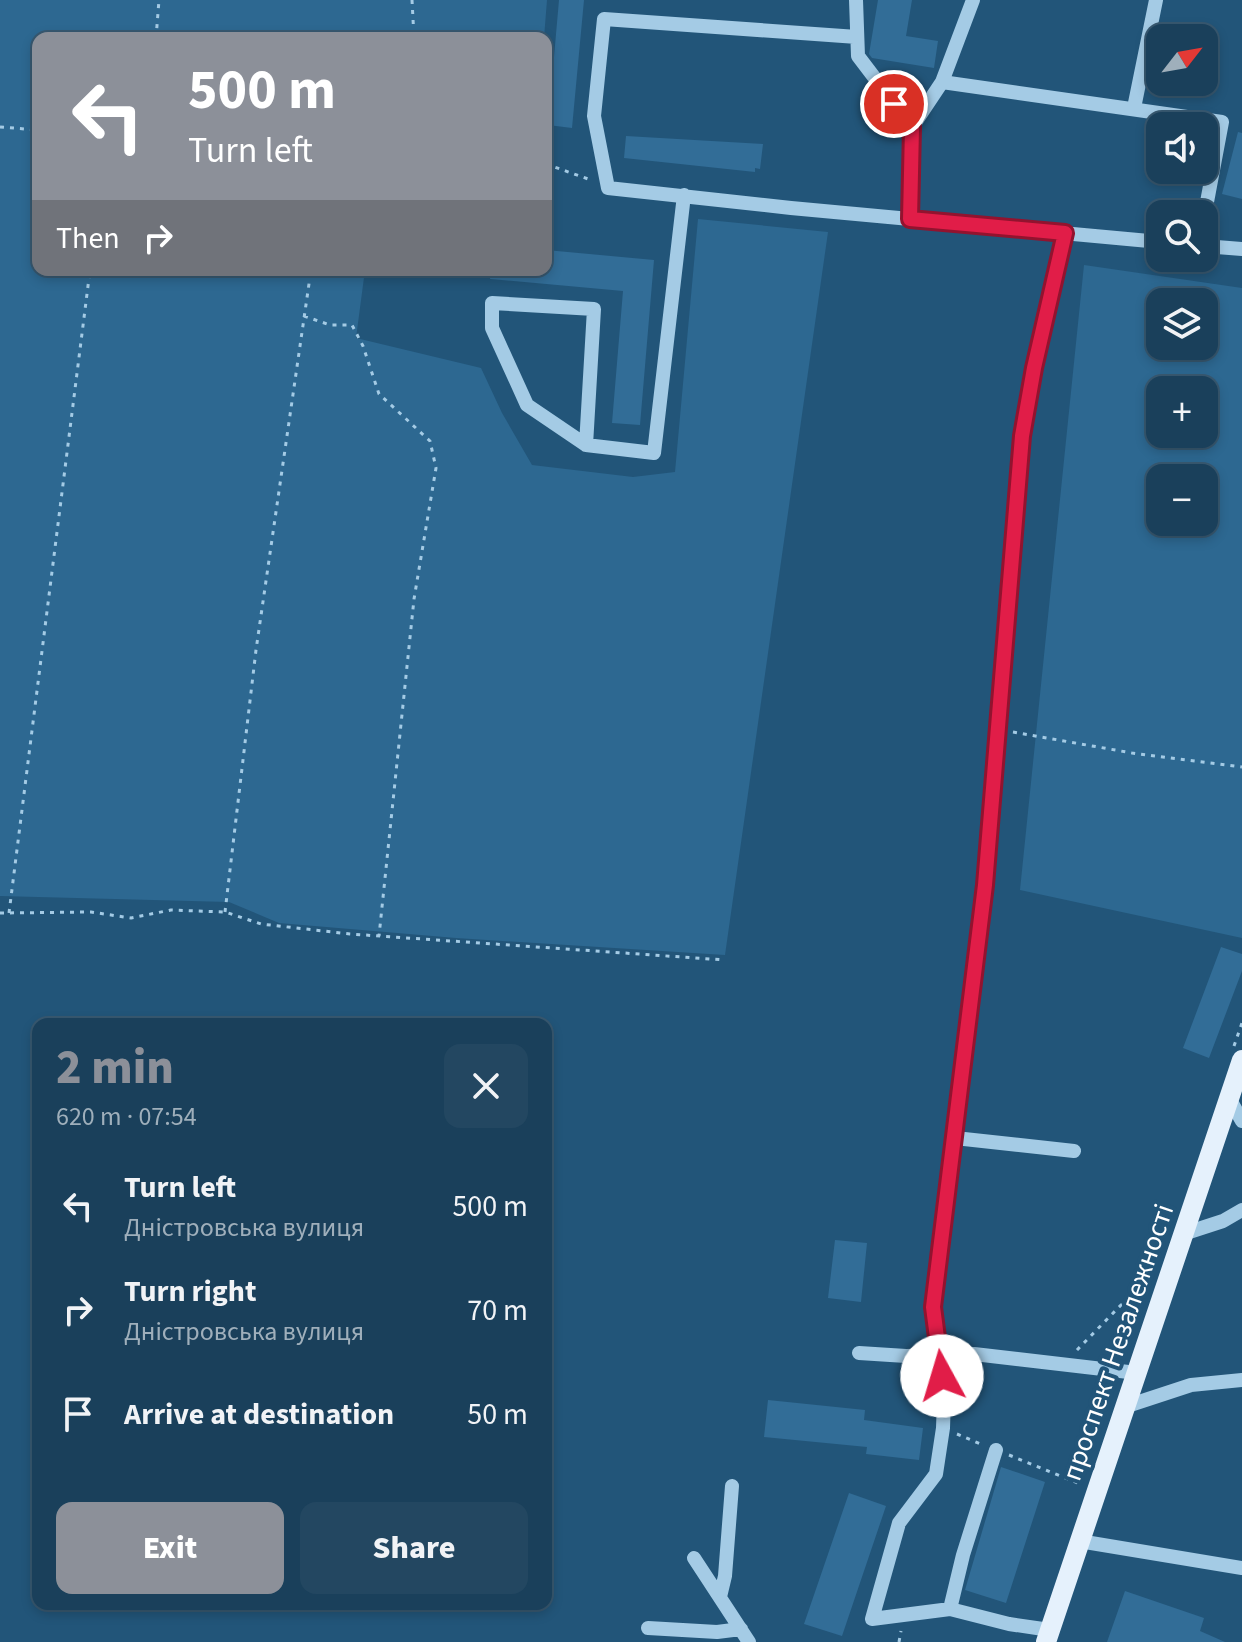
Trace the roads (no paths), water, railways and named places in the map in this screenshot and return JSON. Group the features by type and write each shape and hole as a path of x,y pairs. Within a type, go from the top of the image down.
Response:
{"main road":[{"name":"проспект Незалежності","path":"1048,1636 1242,1060"}],"street":[{"path":"856,0 858,56 912,127"},
{"path":"910,219 912,127 942,82 973,0"},
{"path":"1134,108 1156,0"},
{"path":"857,37 604,19 594,116 608,188 1146,241"},
{"path":"942,82 1222,122 1207,200"},
{"path":"586,445 594,309 492,303 492,328 527,405 586,445 654,453 684,195"},
{"path":"1048,1636 950,1609 872,1619 899,1523 936,1474 943,1428 944,1399 933,1307 985,885 1022,436 1065,233"},
{"path":"1218,247 1242,249"},
{"path":"1229,1098 1242,1121"},
{"path":"955,1138 1074,1151"},
{"path":"1183,1234 1223,1221 1242,1210"},
{"path":"859,1353 906,1356 974,1354 1137,1373"},
{"path":"1124,1407 1191,1385 1242,1380"},
{"path":"950,1609 963,1555 996,1450"},
{"path":"720,1597 725,1576 732,1486"},
{"path":"1079,1541 1242,1568"},
{"path":"694,1558 745,1636"},
{"path":"648,1628 745,1636"}]}
